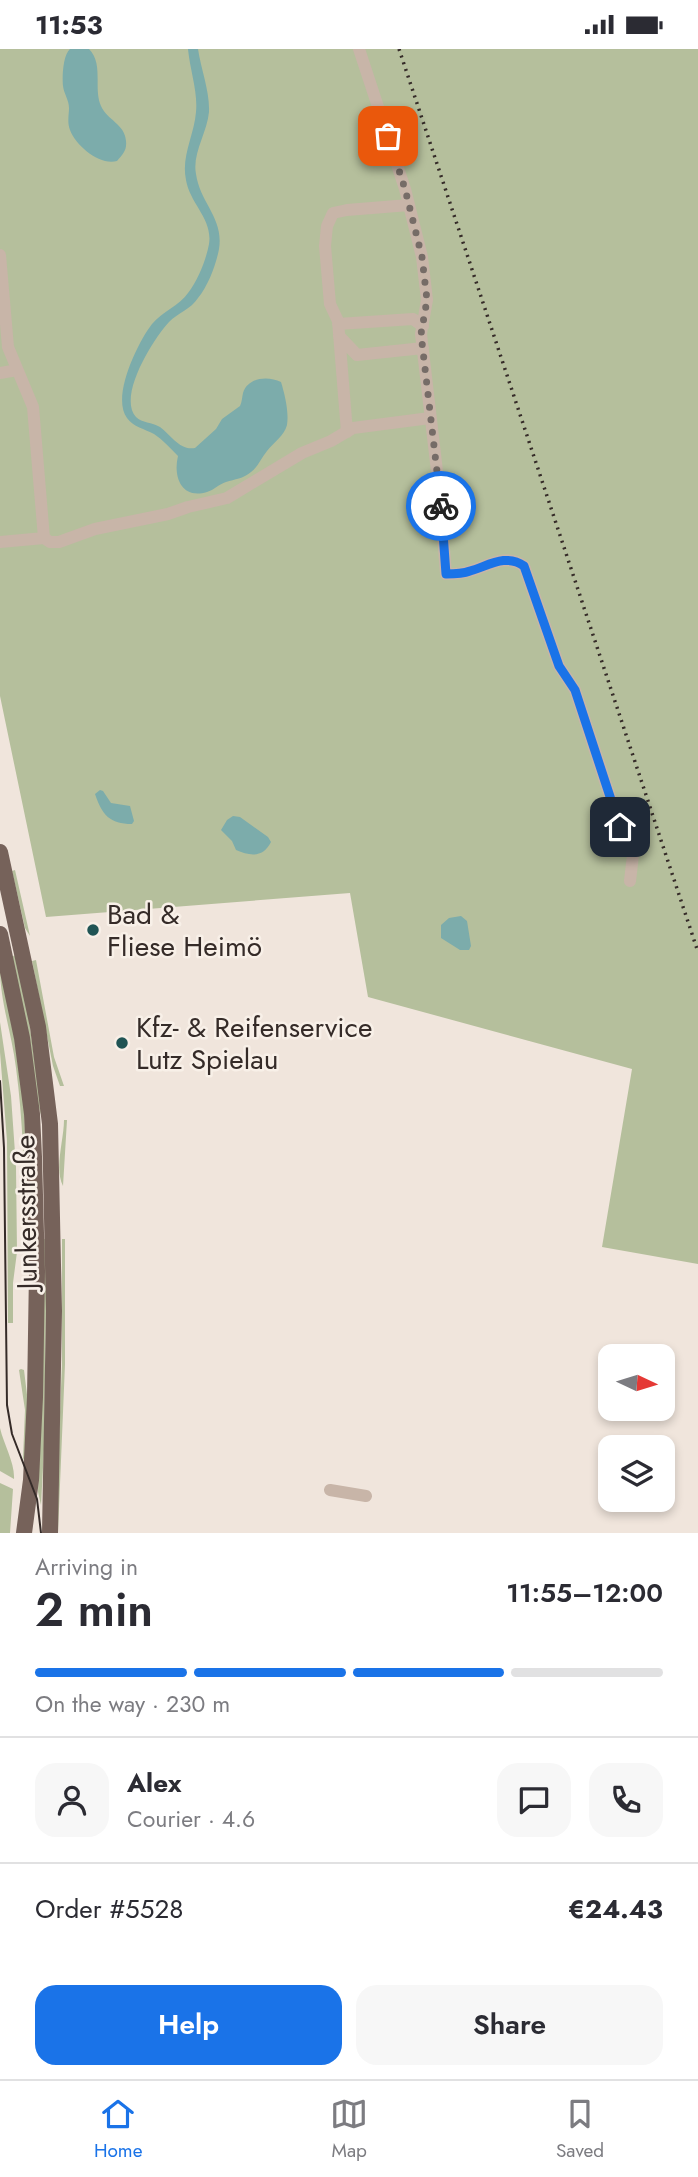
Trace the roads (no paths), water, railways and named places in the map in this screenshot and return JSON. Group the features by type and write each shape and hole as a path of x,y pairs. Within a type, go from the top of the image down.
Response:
{"main road":[{"name":"Junkersstraße","path":"0,852 38,1027 50,1124 54,1311 50,1533"},
{"name":"Junkersstraße","path":"0,934 22,1038 32,1114 34,1157 37,1271 35,1397 31,1480 24,1533"}],"lane":[{"path":"359,49 409,205 422,257 427,300 423,348 446,574 467,573 498,561 517,561 524,566 559,666 575,690 617,816 633,855 630,881"},
{"path":"347,432 338,330 330,304 325,246 327,226 333,213 409,205"},
{"path":"0,255 8,347 33,407 44,538"},
{"path":"338,330 412,319 423,326"},
{"path":"338,330 357,355 423,348"},
{"path":"0,373 18,370"},
{"path":"0,542 44,538 50,542 59,542 95,529 227,498 302,453 353,428 430,418"},
{"path":"330,1490 366,1496"}],"water":[{"path":"70,49 89,49 96,62 101,106 125,135 125,149 117,161 96,158 77,142 70,130 69,105 63,77 64,61"},
{"path":"188,49 198,49 208,97 208,120 195,166 198,184 218,228 219,249 202,293 192,305 169,322 147,354 134,382 131,408 138,419 160,427 180,445 190,448 195,448 216,429 222,419 240,406 246,388 259,379 281,382 287,415 284,432 253,470 198,494 191,493 181,485 177,471 178,456 157,436 136,426 127,418 122,397 128,370 140,343 152,324 192,288 209,244 208,227 188,189 185,171 196,104"},
{"path":"100,790 111,803 130,806 134,821 132,824 112,820 104,813 95,794"},
{"path":"233,816 240,817 268,837 271,842 264,851 246,854 236,850 232,841 221,830"},
{"path":"461,916 467,921 471,946 469,950 460,950 441,938 441,925 449,918"}],"tram line":[{"path":"0,1081 4,1148 7,1405 12,1434 37,1499 41,1533"}],"railway":[{"path":"399,49 698,952"}],"place":[{"name":"Bad & Fliese Heimö","path":"93,930"},
{"name":"Kfz- & Reifenservice Lutz Spielau","path":"122,1043"}]}
